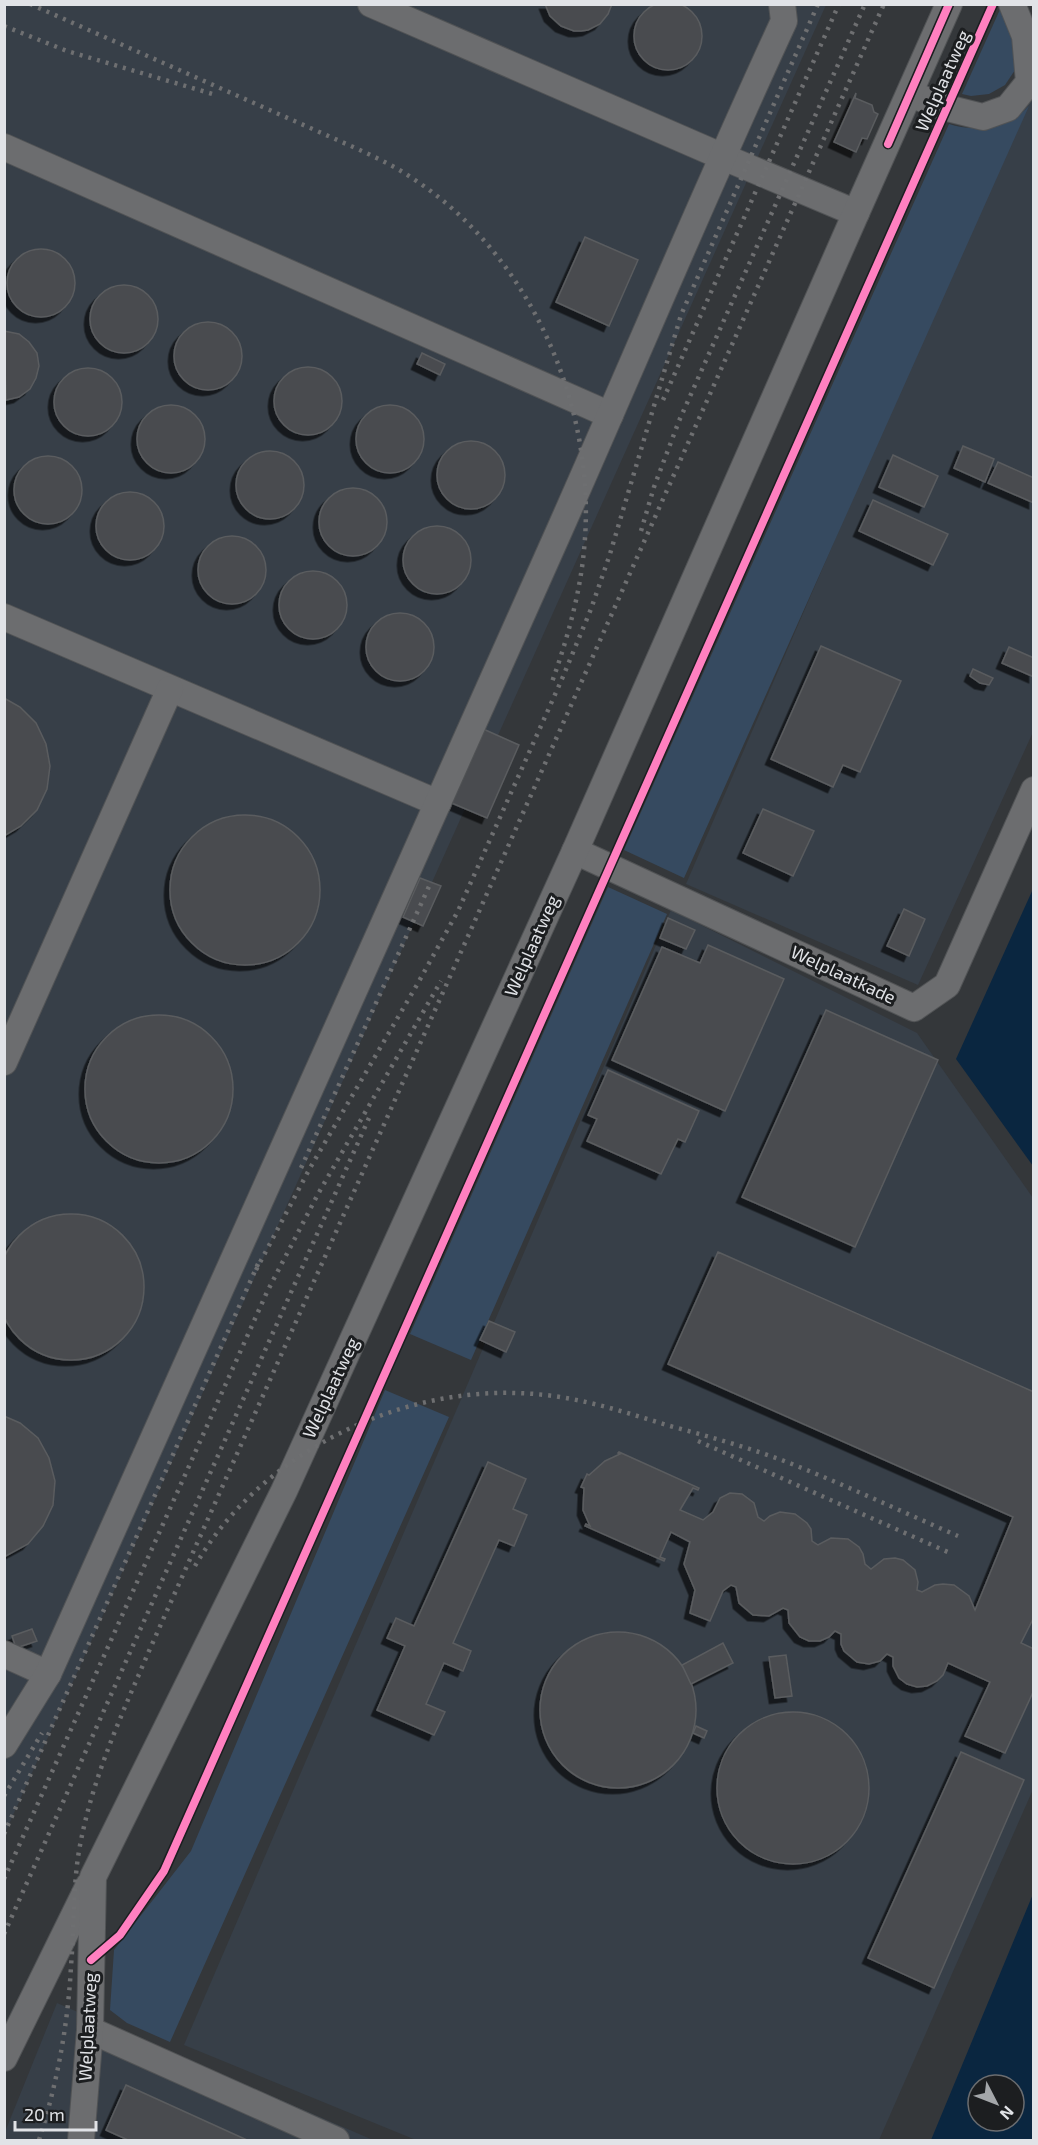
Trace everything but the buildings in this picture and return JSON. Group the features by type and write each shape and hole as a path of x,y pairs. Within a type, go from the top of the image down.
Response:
{"street":[{"path":"371,4 856,213"},
{"path":"4,1745 48,1674 438,803 610,415 721,156 783,21 782,4"},
{"name":"Welplaatweg","path":"4,2058 284,1491 575,851 949,4"},
{"path":"910,94 947,108 983,117 1008,108 1029,82 1025,36 1012,4"},
{"path":"4,147 610,415"},
{"path":"4,617 438,803"},
{"path":"4,1062 170,689"},
{"name":"Welplaatkade","path":"575,851 914,1008 947,985 1034,790"},
{"path":"4,1654 48,1674"},
{"name":"Welplaatweg","path":"81,2140 90,2030 93,1877"},
{"path":"90,2030 336,2140"}],"shaded area":[{"path":"5,5 826,5 5,1833"},
{"path":"1002,5 1016,33 1015,70 1005,85 989,94 971,96 962,94"},
{"path":"1033,82 1033,732 918,985 686,884"},
{"path":"1029,106 684,878 624,850 949,124 970,128 991,126 1012,119"},
{"path":"608,887 667,914 471,1360 410,1334"},
{"path":"1033,889 1033,1166 956,1059"},
{"path":"671,910 917,1033 1033,1198 1034,1787 879,2140 416,2140 184,2045"},
{"path":"385,1390 449,1417 170,2042 127,2023 110,2010 114,1950 191,1851"},
{"path":"1033,1894 1033,2140 931,2140"},
{"path":"57,2003 373,2140 5,2140 5,2132"}],"railway":[{"path":"30,4 392,166 415,180 457,213 493,251 524,295 549,342 568,392 580,445 586,497 582,567 572,617 552,682"},
{"path":"256,1270 310,1168 458,911 562,679 591,609 610,554 681,315 818,4"},
{"path":"663,400 839,4"},
{"path":"641,531 654,487 679,421 865,4"},
{"path":"39,2140 56,2076 64,2032 70,1988 75,1884 83,1829 98,1777 117,1726 884,4"},
{"path":"4,26 67,51 216,95"},
{"path":"301,1168 431,882"},
{"path":"4,1879 267,1292 318,1194 441,981"},
{"path":"4,1934 369,1118"},
{"path":"4,1834 258,1264"},
{"path":"195,1566 220,1530 249,1497 283,1468 320,1444 348,1429 406,1407 467,1395 498,1393 560,1397 588,1403 738,1445 801,1468 958,1536"},
{"path":"698,1441 950,1553"},
{"path":"4,1796 42,1733"}],"cycle path":[{"path":"888,144 949,4"},
{"path":"91,1960 120,1935 164,1871 993,4"}]}
